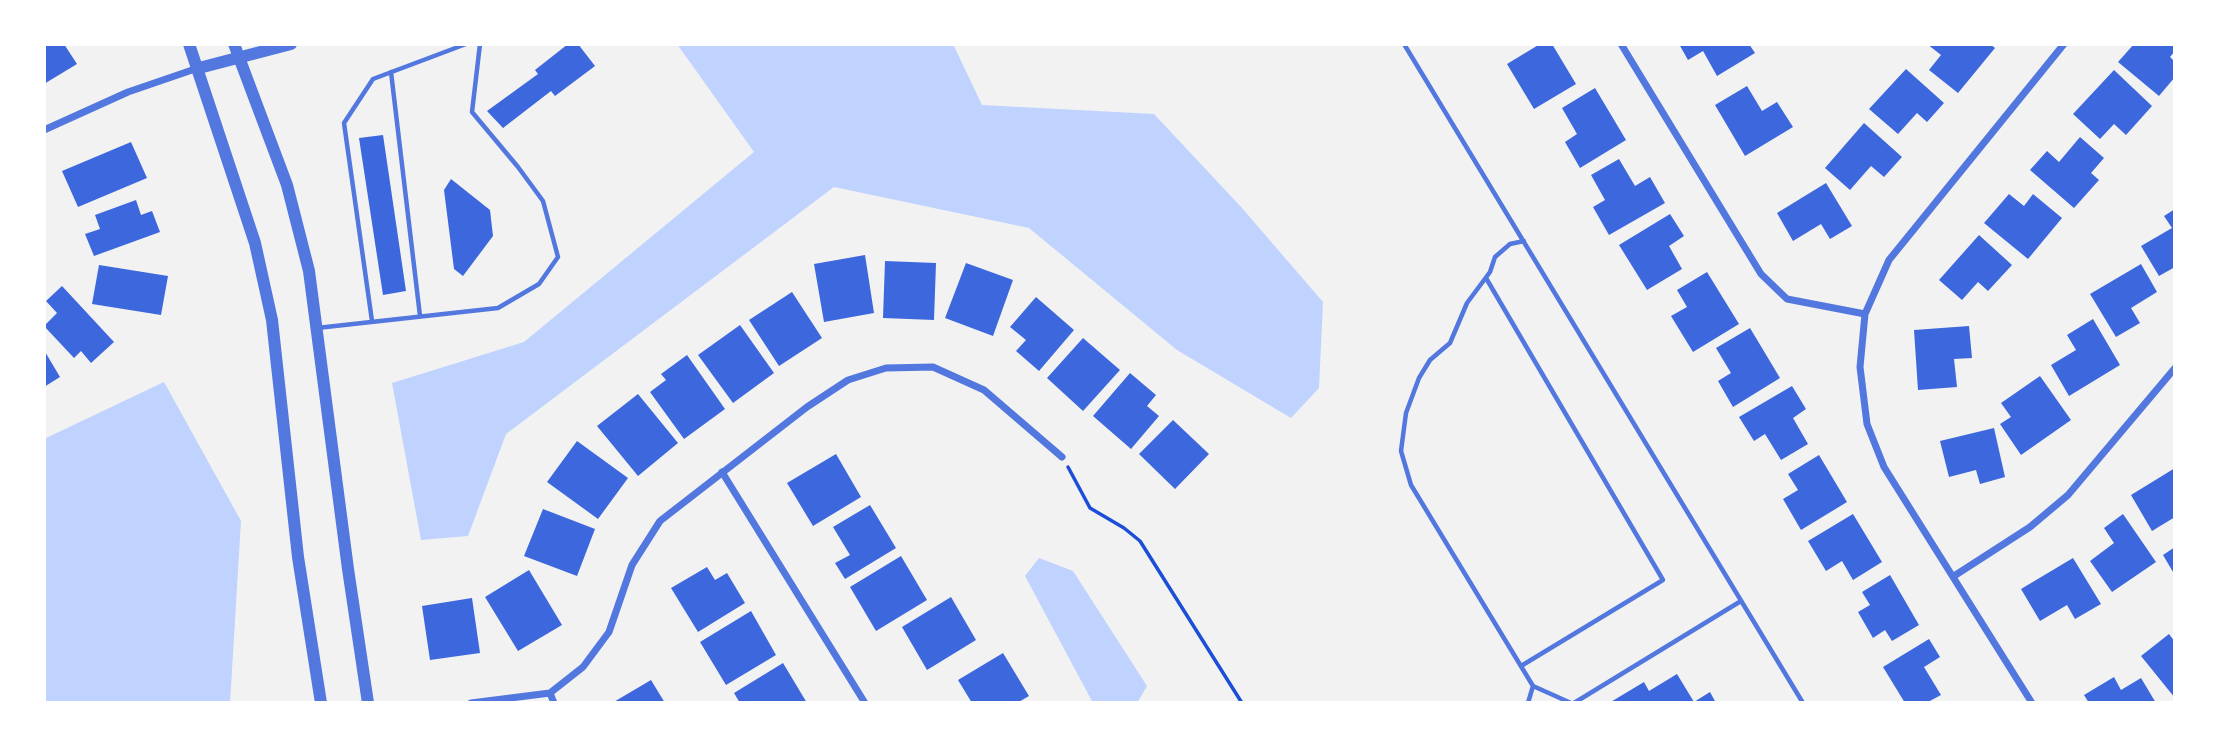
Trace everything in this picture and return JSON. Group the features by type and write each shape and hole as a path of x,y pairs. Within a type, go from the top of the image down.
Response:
{"street":[{"path":"189,44 255,243 272,320 298,558 321,703"},
{"path":"234,44 287,185 309,271 368,703"},
{"path":"44,130 128,92 199,68 291,44"},
{"path":"1621,44 1761,274 1787,299 1865,314"},
{"path":"2032,703 1884,467 1867,424 1860,367 1865,314 1889,260 2064,44"},
{"path":"471,703 550,693 583,667 609,632 632,565 660,521 807,407 848,380 886,368 933,367 984,390 1062,457"},
{"path":"1954,576 2030,527 2068,495 2175,368"},
{"path":"722,472 865,703"},
{"path":"550,693 554,703"}],"lane":[{"path":"372,321 344,123 373,79 466,44"},
{"path":"317,328 498,308 539,284 558,257 543,201 472,112 480,44"},
{"path":"1404,44 1803,703"},
{"path":"391,72 420,316"},
{"path":"1524,241 1510,244 1494,257 1486,278 1467,303 1450,342 1430,360 1419,378 1406,414 1401,451 1411,485 1533,686 1572,703 1741,601"},
{"path":"1486,278 1663,580 1521,666"},
{"path":"1528,703 1533,686"}],"path":[{"path":"1062,457 1090,508 1140,541 1242,703"}],"water":[{"path":"677,44 953,44 982,105 1154,114 1242,208 1323,302 1319,388 1291,418 1177,350 1029,228 834,187 506,434 468,536 421,540 392,383 524,342 754,152"},
{"path":"164,382 241,521 230,703 44,703 44,439"},
{"path":"1039,558 1073,571 1147,686 1137,703 1093,703 1025,576"}],"building":[{"path":"44,44 64,44 77,64 44,84"},
{"path":"568,44 578,44 595,66 555,96 551,91 503,128 487,111 538,74 535,70"},
{"path":"1540,44 1552,44 1576,84 1534,109 1507,64"},
{"path":"1679,44 1749,44 1755,53 1717,76 1703,51 1688,60"},
{"path":"1927,44 1990,44 1995,48 1958,93 1929,70 1941,55"},
{"path":"2134,44 2175,44 2175,51 2170,57 2175,62 2175,77 2159,96 2118,62"},
{"path":"1906,69 1944,103 1927,122 1917,113 1898,134 1869,109"},
{"path":"2114,70 2152,106 2126,135 2114,124 2100,139 2073,114"},
{"path":"1747,86 1762,111 1777,102 1793,127 1745,156 1715,105"},
{"path":"1595,88 1626,140 1580,168 1565,142 1577,134 1562,108"},
{"path":"1864,123 1902,157 1884,177 1871,166 1850,190 1825,168"},
{"path":"383,135 406,291 383,295 359,138"},
{"path":"2080,137 2104,158 2091,173 2099,180 2074,208 2030,170 2047,151 2059,162"},
{"path":"131,142 147,178 78,207 62,171"},
{"path":"1619,159 1635,186 1650,177 1665,203 1609,235 1593,207 1605,200 1591,175"},
{"path":"451,179 490,210 493,236 463,276 454,269 444,190"},
{"path":"1826,183 1852,226 1830,239 1821,224 1793,241 1777,213"},
{"path":"2009,194 2024,206 2033,194 2062,218 2028,259 1984,223"},
{"path":"136,200 141,215 152,211 160,232 94,256 85,234 100,229 95,215"},
{"path":"2175,209 2175,267 2159,276 2141,246 2172,228 2164,216"},
{"path":"1670,214 1684,236 1669,246 1682,269 1647,290 1619,245"},
{"path":"1979,235 2012,265 1988,291 1978,282 1962,300 1939,280"},
{"path":"865,255 874,313 824,322 814,264"},
{"path":"885,261 936,263 934,320 883,318"},
{"path":"966,263 1013,280 993,336 945,318"},
{"path":"2141,264 2157,292 2131,308 2140,323 2116,337 2090,294"},
{"path":"99,265 168,276 161,315 92,304"},
{"path":"1707,272 1739,324 1693,352 1671,316 1687,307 1677,290"},
{"path":"62,286 114,342 91,363 81,351 74,358 44,326 57,313 46,301"},
{"path":"792,292 822,338 779,366 749,320"},
{"path":"1036,297 1074,330 1039,371 1016,351 1026,340 1010,327"},
{"path":"2093,319 2120,365 2069,396 2051,365 2076,350 2067,335"},
{"path":"740,325 774,373 733,403 698,355"},
{"path":"1969,326 1972,358 1954,359 1957,387 1918,390 1914,330"},
{"path":"1750,328 1780,378 1733,407 1718,381 1731,373 1716,348"},
{"path":"1083,338 1120,370 1083,411 1047,378"},
{"path":"44,350 60,377 44,387"},
{"path":"687,355 725,409 684,439 650,392 666,380 661,374"},
{"path":"1130,373 1156,395 1147,406 1159,416 1131,449 1093,416"},
{"path":"2040,376 2071,420 2021,455 2000,424 2011,417 2001,403"},
{"path":"1792,386 1806,409 1793,418 1808,444 1781,460 1765,434 1754,441 1739,417"},
{"path":"638,394 678,443 638,476 597,426"},
{"path":"1173,420 1209,454 1175,489 1139,454"},
{"path":"1994,428 2005,477 1980,484 1976,470 1949,477 1940,441"},
{"path":"577,441 628,478 598,519 547,482"},
{"path":"836,454 861,497 813,526 787,483"},
{"path":"1819,455 1847,502 1801,530 1783,499 1798,490 1788,474"},
{"path":"2175,468 2175,517 2152,531 2131,495"},
{"path":"870,505 896,548 845,579 835,563 850,555 833,527"},
{"path":"543,509 595,529 577,576 524,556"},
{"path":"1853,514 1882,562 1853,580 1842,561 1826,571 1808,541"},
{"path":"2123,514 2156,562 2112,592 2090,561 2114,543 2104,528"},
{"path":"2175,547 2175,571 2173,572 2163,555"},
{"path":"901,556 927,600 876,631 850,587"},
{"path":"2073,558 2101,604 2075,619 2067,605 2040,621 2021,589"},
{"path":"707,567 715,580 727,573 745,603 698,632 671,588"},
{"path":"529,570 562,625 518,651 485,597"},
{"path":"1890,575 1919,625 1892,641 1885,630 1873,638 1858,612 1870,605 1862,592"},
{"path":"951,597 976,640 927,670 902,627"},
{"path":"472,598 480,653 430,660 422,606"},
{"path":"751,611 776,655 726,685 700,642"},
{"path":"2169,634 2175,642 2175,698 2141,656"},
{"path":"1929,639 1940,657 1924,667 1941,695 1926,703 1905,703 1883,667"},
{"path":"1003,653 1029,696 1017,703 972,703 958,680"},
{"path":"783,663 807,703 740,703 734,693"},
{"path":"1677,674 1694,702 1710,692 1716,703 1609,703 1644,682 1649,691"},
{"path":"2114,677 2121,690 2141,678 2156,703 2089,703 2084,695"},
{"path":"651,680 665,703 612,703"}]}
